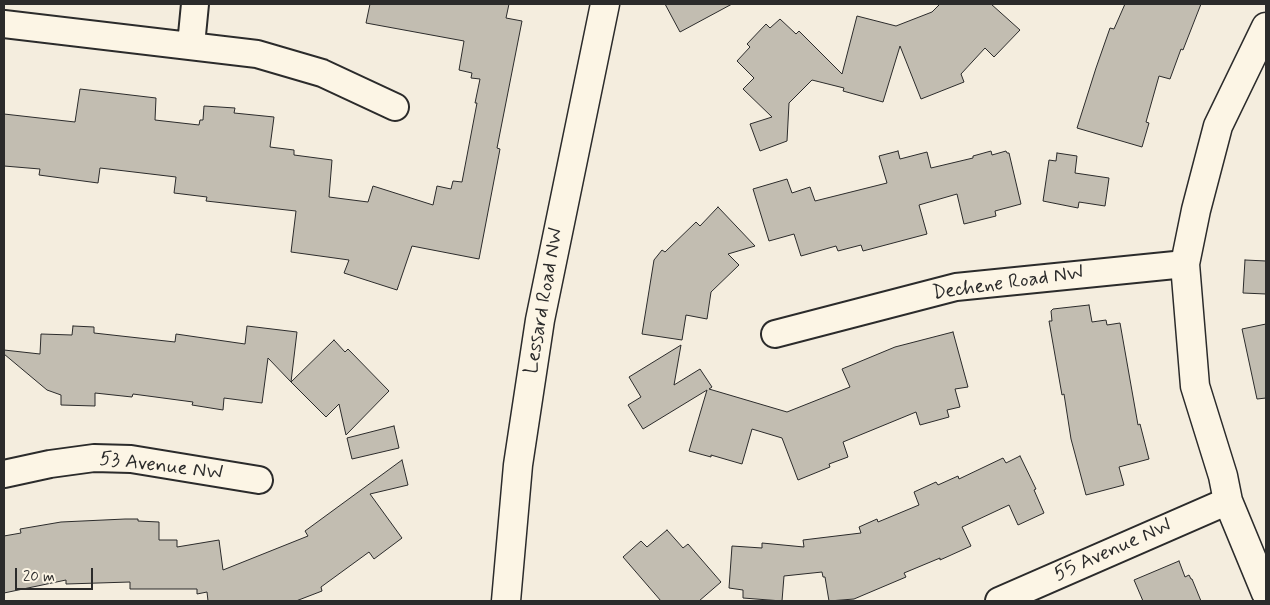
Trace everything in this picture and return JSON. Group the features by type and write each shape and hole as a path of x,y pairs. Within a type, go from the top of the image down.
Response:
{"main road":[{"name":"Lessard Road NW","path":"506,601 518,465 540,320 604,4"},
{"path":"1266,27 1218,126 1196,210 1186,264 1195,386 1223,476 1228,501 1266,593"}],"street":[{"path":"191,45 196,4"},
{"path":"4,24 257,54 322,73 396,107"},
{"name":"Dechene Road NW","path":"775,334 956,287 1186,264"},
{"name":"53 Avenue NW","path":"4,474 94,458 131,460 259,480"},
{"name":"55 Avenue NW","path":"999,601 1228,501"}],"building":[{"path":"370,4 509,4 506,18 522,21 497,148 500,149 479,259 412,246 397,290 344,273 349,260 291,252 296,211 206,201 207,197 174,193 176,177 100,168 98,183 39,175 40,169 4,166 4,114 75,122 80,89 156,98 155,120 199,125 200,120 203,120 204,106 235,108 234,113 274,117 270,147 294,150 294,155 332,160 329,197 368,202 373,186 433,205 437,186 451,189 453,181 462,182 480,79 471,78 472,73 459,70 464,41 366,23"},
{"path":"665,4 732,4 680,32"},
{"path":"940,4 991,4 1020,30 994,57 985,48 961,74 964,82 921,99 900,46 883,102 843,91 844,88 812,80 789,103 787,141 760,151 750,124 772,117 743,89 754,78 737,61 750,47 747,44 766,24 770,28 780,19 796,34 799,31 842,74 857,16 896,26 932,12"},
{"path":"1125,4 1201,4 1170,79 1159,76 1146,122 1149,123 1142,147 1077,128 1110,28 1114,29"},
{"path":"898,151 900,159 927,152 931,168 973,158 973,156 991,151 992,155 1006,151 1009,153 1021,204 995,211 996,216 964,224 957,194 919,205 927,234 863,251 861,245 838,251 836,246 801,256 794,234 769,241 753,189 787,179 792,193 810,187 815,201 887,183 879,156"},
{"path":"1057,153 1077,156 1075,173 1109,178 1105,206 1079,202 1078,208 1043,201 1049,160 1056,161"},
{"path":"718,207 755,246 728,254 739,265 711,292 707,319 686,315 682,340 642,334 654,260 662,250 665,252 696,222 700,226"},
{"path":"1245,260 1266,261 1266,294 1243,293"},
{"path":"1089,305 1092,322 1106,320 1107,325 1120,323 1138,425 1140,424 1149,459 1119,467 1124,485 1086,495 1071,439 1049,321 1052,321 1051,311 1053,309"},
{"path":"1266,324 1266,398 1257,399 1242,329"},
{"path":"73,326 94,327 94,333 175,342 176,334 245,344 247,326 297,332 291,382 268,358 262,403 224,398 223,410 192,405 193,402 133,394 132,397 95,393 95,406 61,405 61,395 47,390 4,354 4,350 40,354 41,334 72,335"},
{"path":"953,332 968,387 955,389 960,407 947,410 949,417 920,425 916,412 843,442 848,457 829,464 830,467 798,480 782,438 752,429 742,464 689,451 707,390 643,429 628,405 641,397 629,377 681,345 674,385 700,369 712,387 709,389 787,412 850,387 842,369 895,347"},
{"path":"334,340 345,352 348,349 389,391 346,435 339,404 326,417 291,382"},
{"path":"394,426 399,448 352,459 347,438"},
{"path":"1020,456 1036,489 1034,490 1044,513 1018,525 1009,505 962,527 971,546 904,573 906,577 854,599 829,601 825,577 823,577 822,572 784,576 782,601 743,598 743,590 729,588 732,546 762,548 762,543 804,547 803,540 861,533 859,527 877,519 878,522 919,505 914,492 936,482 938,485 958,476 959,479 1003,458 1006,463"},
{"path":"402,460 408,485 370,494 402,538 374,559 369,552 321,587 322,591 296,601 208,601 207,592 197,594 197,589 130,589 130,582 66,584 66,580 4,593 4,536 21,533 20,529 61,522 138,519 138,521 159,522 159,540 177,540 177,547 219,540 223,570 308,536 305,531"},
{"path":"667,530 683,548 688,544 721,582 699,601 661,601 623,557 641,541 647,547"},
{"path":"1179,561 1185,577 1189,575 1192,579 1201,601 1143,601 1134,580"}]}
